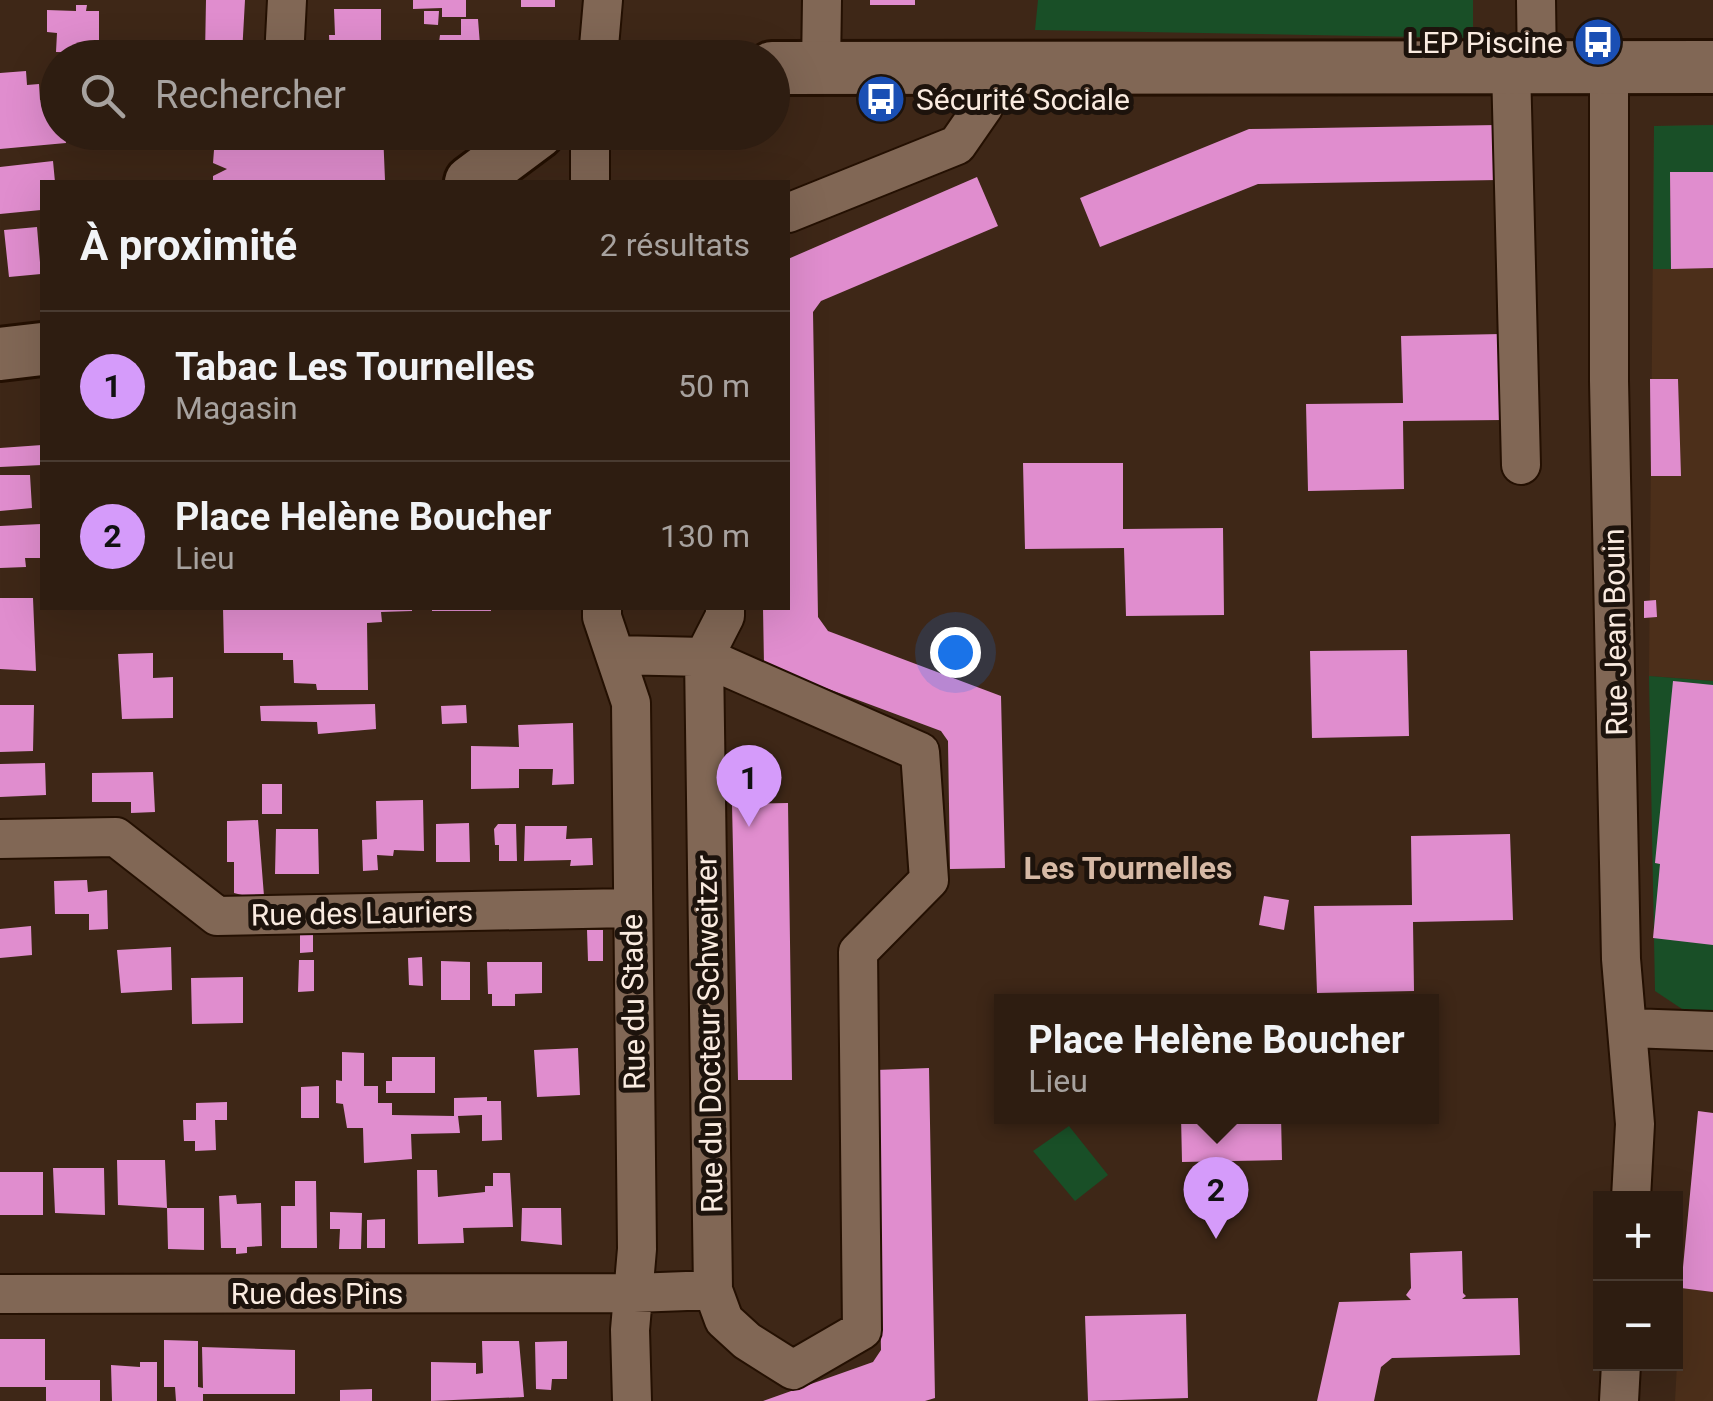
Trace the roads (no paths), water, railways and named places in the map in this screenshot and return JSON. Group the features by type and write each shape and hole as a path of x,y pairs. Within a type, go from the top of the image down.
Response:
{"street":[{"path":"285,40 287,0"},
{"path":"600,40 603,0"},
{"path":"822,0 797,68 1713,66"},
{"path":"1521,464 1524,66 1536,0"},
{"name":"Rue Jean Bouin","path":"1608,66 1613,578 1622,959 1635,1124 1631,1191"},
{"path":"790,212 957,144 984,106 986,68"},
{"path":"474,180 514,150"},
{"path":"590,150 590,180"},
{"path":"0,354 40,349"},
{"name":"Rue du Stade","path":"603,610 631,703 637,1249 630,1330 632,1401"},
{"name":"Rue du Docteur Schweitzer","path":"712,1290 704,657 725,610"},
{"path":"615,655 704,657 920,752 929,880 858,952 862,1330 794,1370 724,1320 712,1290 634,1293"},
{"name":"Rue des Lauriers","path":"0,838 116,837 218,916 631,908"},
{"path":"1629,1028 1713,1031"},
{"name":"Rue des Pins","path":"0,1294 634,1293"},
{"path":"1619,1401 1621,1371"}],"place":[{"name":"LEP Piscine","path":"1598,42"},
{"name":"Sécurité Sociale","path":"881,99"},
{"name":"Tabac Les Tournelles","path":"749,827"},
{"name":"Place Helène Boucher","path":"1216,1239"}],"district":[{"name":"Les Tournelles","path":"1128,868"}]}
